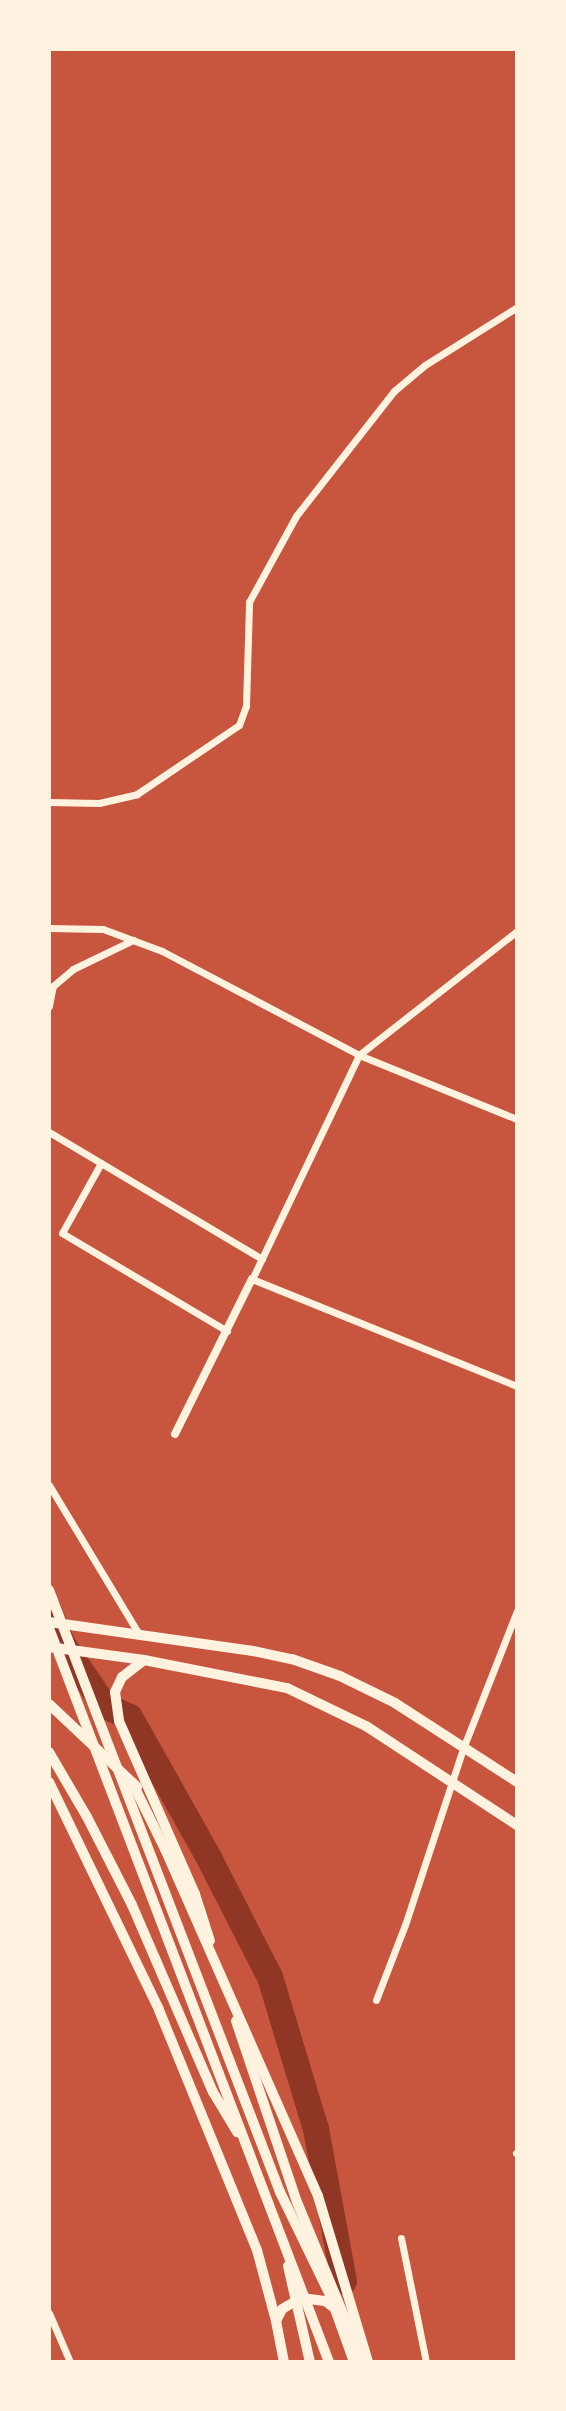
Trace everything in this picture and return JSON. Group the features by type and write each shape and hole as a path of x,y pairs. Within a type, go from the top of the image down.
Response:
{"main road":[{"path":"49,1590 280,2192 330,2295 354,2362"},
{"path":"49,1622 292,1659 341,1676 395,1703 464,1745 517,1782"},
{"path":"49,1628 278,2222 329,2362"},
{"path":"49,1647 144,1660 286,1688 366,1726 517,1825"},
{"path":"144,1660 122,1677 115,1692 119,1721 195,1894 297,2202 363,2362"},
{"path":"49,1704 153,1801"},
{"path":"49,1752 87,1817 132,1906 213,2092 253,2157"},
{"path":"49,1782 159,2010 257,2249 284,2362"},
{"path":"132,1782 274,2091 318,2196 368,2362"},
{"path":"278,2222 310,2362"},
{"path":"276,2320 282,2309 301,2298 325,2301 343,2314"}],"street":[{"path":"49,802 99,803 137,794 239,725 246,706 249,601 296,516 394,391 425,365 517,307"},
{"path":"49,928 103,929 162,951 359,1055 517,1119"},
{"path":"174,1434 227,1331 359,1055 517,931"},
{"path":"49,1006 53,986 73,969 133,940"},
{"path":"49,1132 262,1259"},
{"path":"101,1163 62,1233 227,1331"},
{"path":"252,1279 517,1386"},
{"path":"49,1485 139,1634"},
{"path":"376,2000 405,1925 464,1745 517,1611"},
{"path":"401,2238 426,2362"},
{"path":"49,2313 70,2362"}],"waterway":[{"path":"49,1611 62,1643 105,1706 130,1717 209,1858 270,1977 316,2129 344,2281"}]}
